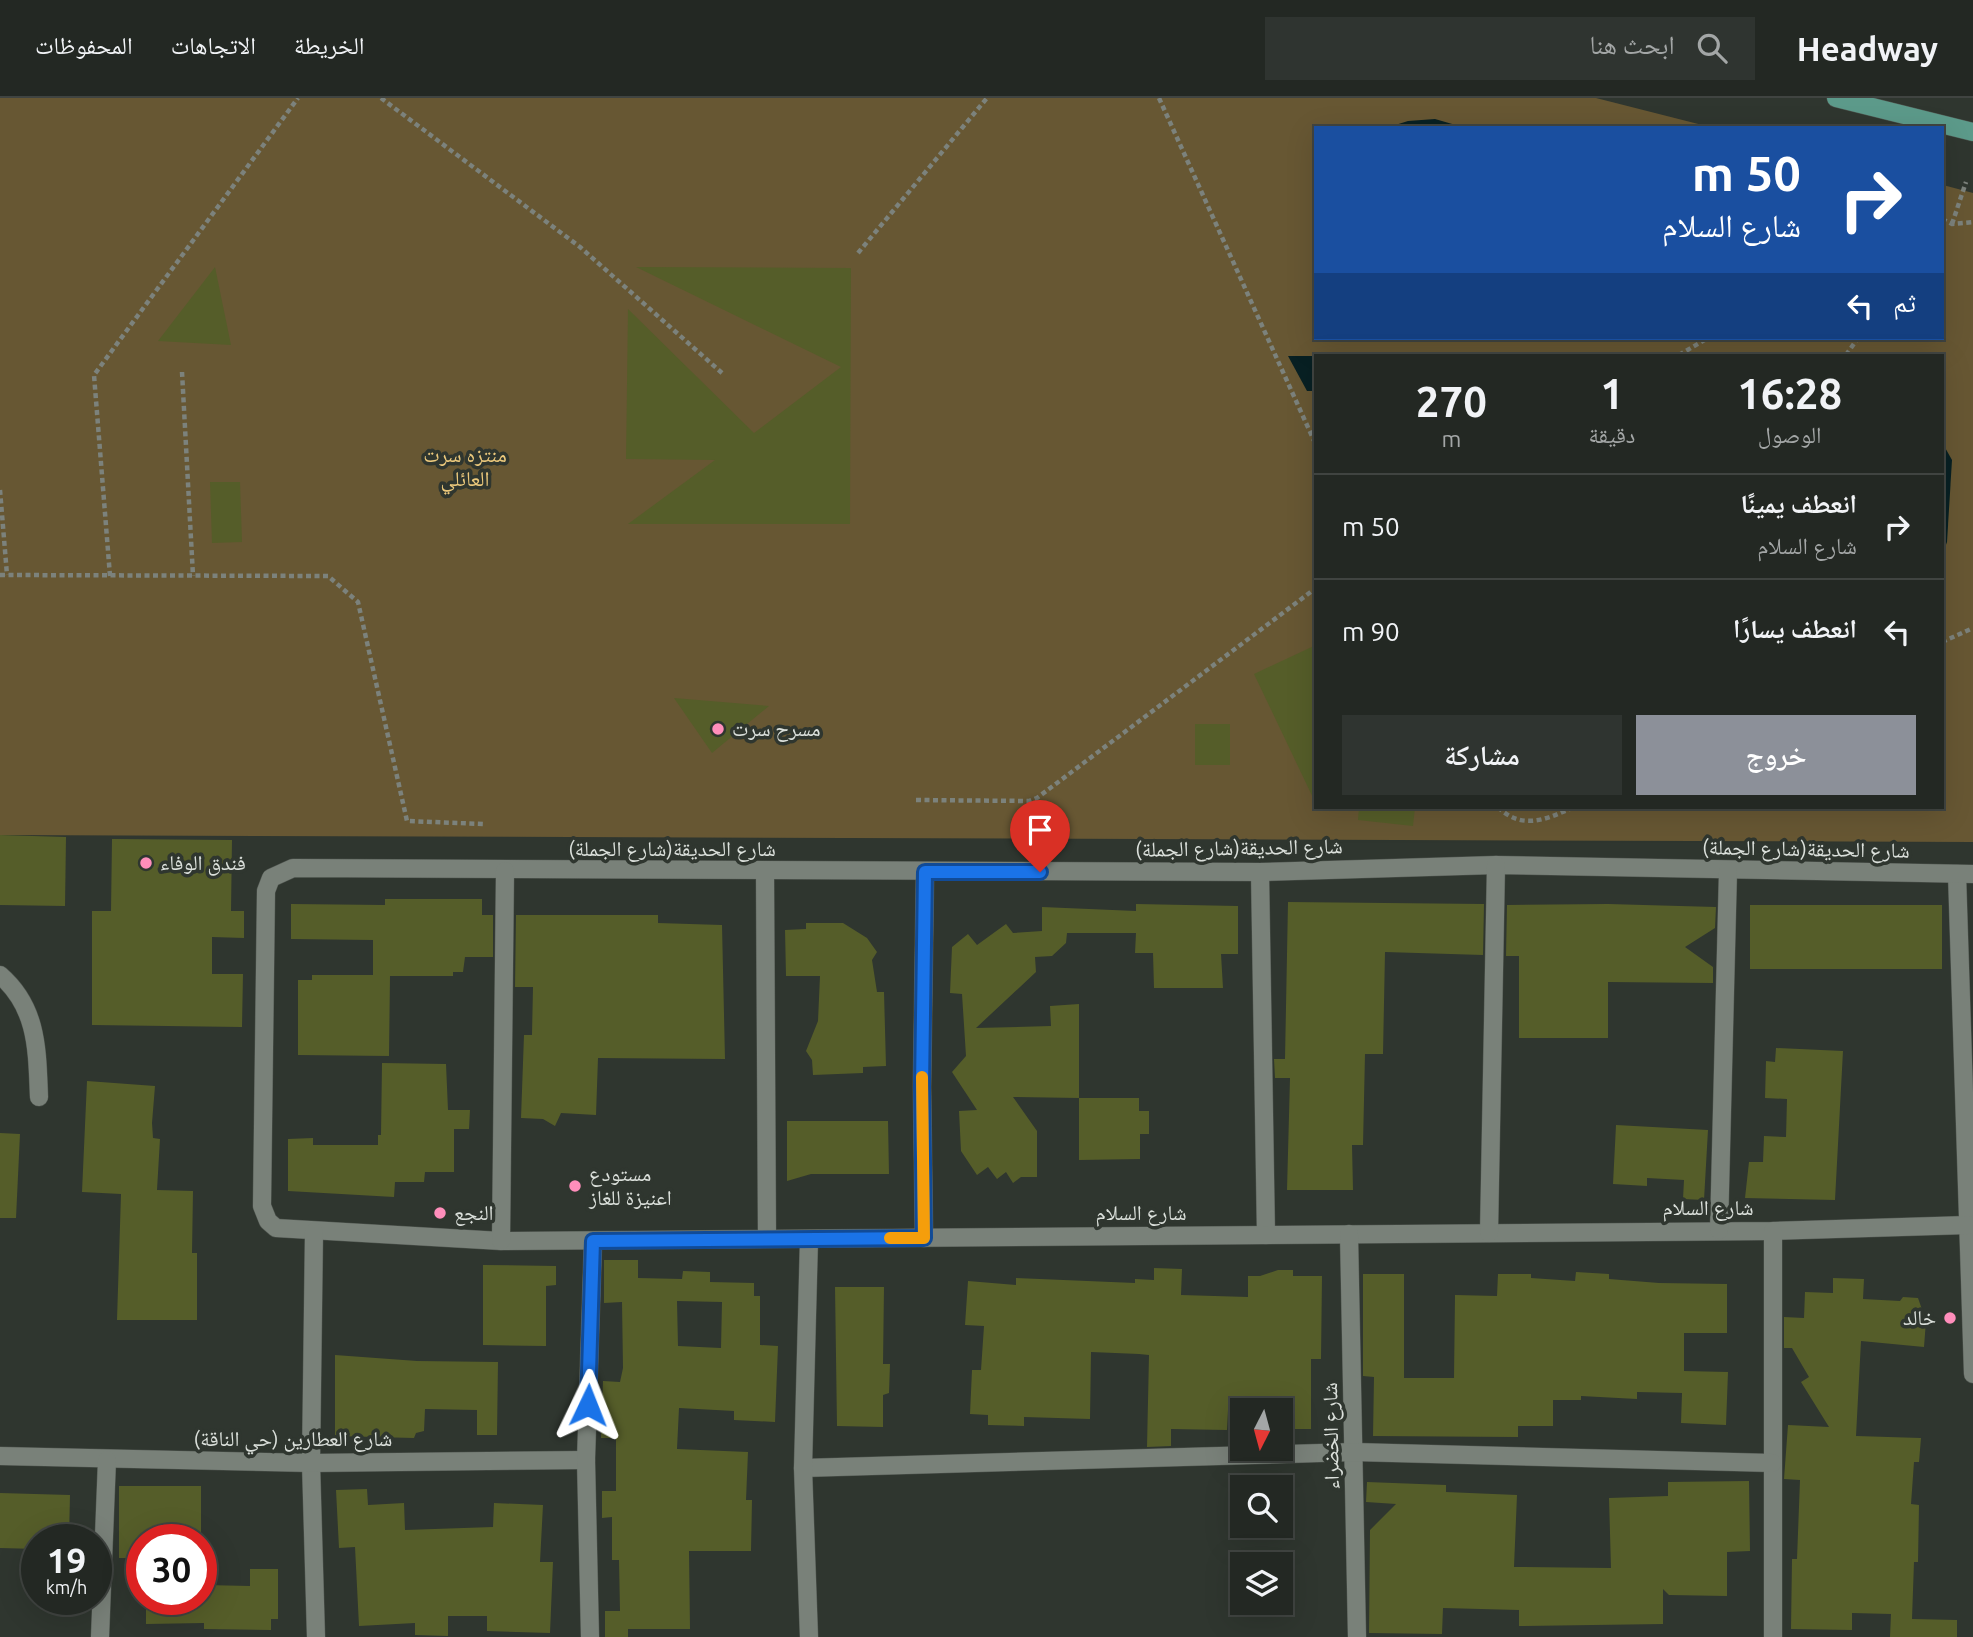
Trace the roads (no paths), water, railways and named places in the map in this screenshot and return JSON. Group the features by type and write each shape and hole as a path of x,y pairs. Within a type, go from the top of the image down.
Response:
{"main road":[{"path":"1836,98 1973,132"}],"street":[{"name":"شارع الحديقة(شارع الجملة)","path":"314,1231 276,1228 268,1221 262,1206 266,891 271,878 293,868 505,871 1260,872 1496,865 1965,874"},
{"path":"1489,1233 1496,865"},
{"path":"501,1241 505,871"},
{"path":"1719,1230 1728,871"},
{"path":"765,872 767,1238"},
{"path":"924,1238 922,1087 925,872"},
{"path":"1260,872 1266,1235"},
{"path":"1965,874 1968,1225 1973,1374"},
{"path":"0,975 17,990 37,1038 38,1097"},
{"name":"شارع السلام","path":"314,1231 501,1241 593,1241 1773,1231 1968,1225"},
{"path":"314,1231 311,1463 316,1637"},
{"path":"1773,1231 1773,1637"},
{"name":"شارع الخضراء","path":"1349,1234 1357,1637"},
{"path":"809,1238 803,1468 809,1637"},
{"path":"590,1637 586,1460 593,1241"},
{"path":"803,1468 1354,1452 1773,1463"},
{"name":"شارع العطارين (حي الناقة)","path":"0,1456 311,1463 586,1460"},
{"path":"100,1637 107,1460"}],"water":[{"path":"1435,119 1459,126 1392,126 1408,121"},
{"path":"1288,356 1314,356 1314,391 1307,391"},
{"path":"1944,446 1952,460 1947,542 1944,550"}],"place":[{"name":"مسرح سرت","path":"718,729"},
{"name":"فندق الوفاء","path":"146,863"},
{"name":"مستودع اعنيزة للغاز","path":"575,1186"},
{"name":"النجع","path":"440,1213"},
{"name":"خالد","path":"1950,1318"}],"park label":[{"name":"منتزه سرت العائلي","path":"465,467"}]}
